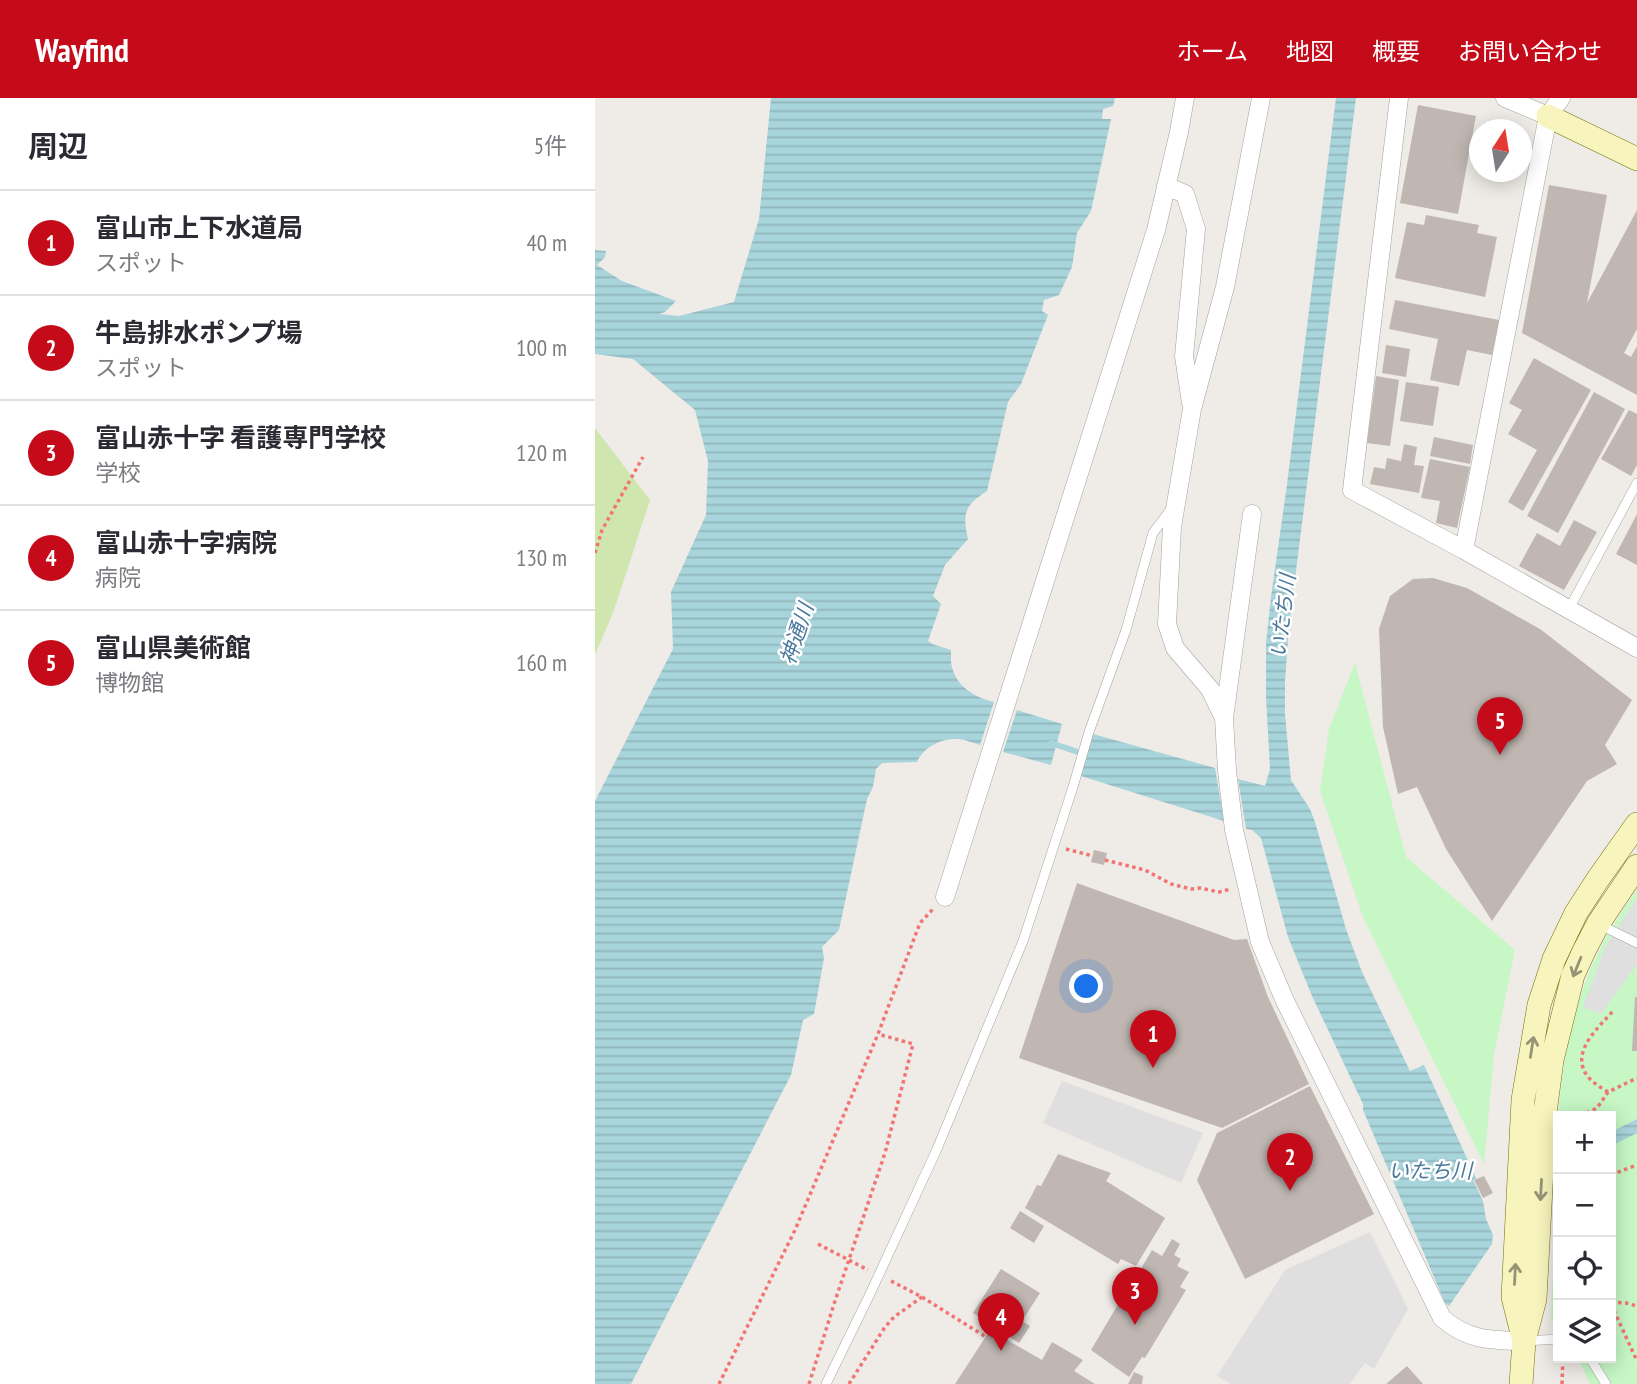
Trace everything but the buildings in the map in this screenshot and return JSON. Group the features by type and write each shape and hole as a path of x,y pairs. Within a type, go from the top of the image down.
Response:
{"street":[{"path":"945,897 1152,242 1185,98"},
{"path":"1224,718 1210,689 1175,648 1167,624 1172,527 1192,410 1225,287 1261,98"},
{"path":"1399,98 1352,489 1637,648"},
{"path":"1505,98 1555,107 1637,159"},
{"path":"1464,550 1555,107"},
{"path":"1166,186 1185,194 1196,229 1184,356 1192,410"},
{"path":"1252,514 1224,718 1234,830 1260,942 1285,1001 1442,1318 1451,1326 1485,1340 1524,1347"},
{"path":"1524,1347 1513,1297 1524,1100 1539,1005 1554,959 1576,913 1637,824"},
{"path":"1521,1380 1524,1347 1535,1299 1545,1113 1552,1060 1573,975 1598,924 1637,866"}],"lane":[{"path":"1569,609 1637,483"},
{"path":"826,1384 937,1149 1023,941 1089,732 1126,630 1153,533 1176,502"},
{"path":"1598,924 1637,943"},
{"path":"1524,1347 1553,1340"},
{"path":"1593,1363 1606,1384"}],"path":[{"path":"595,553 602,530 643,457"},
{"path":"1064,848 1093,856"},
{"path":"1105,860 1145,870 1171,884 1191,889 1219,892 1247,884"},
{"path":"719,1384 796,1230 878,1034 920,923 945,897"},
{"path":"1608,1092 1588,1077 1582,1060 1590,1038 1613,1011"},
{"path":"809,1384 885,1153 912,1044 878,1034"},
{"path":"1591,1111 1597,1108 1608,1092 1637,1078"},
{"path":"1614,1174 1637,1165"},
{"path":"818,1244 922,1297 984,1336"},
{"path":"849,1384 885,1327 922,1297"},
{"path":"1616,1303 1637,1306"},
{"path":"1616,1314 1637,1361"},
{"path":"1562,1384 1563,1363"}],"green space":[{"path":"595,428 650,500 614,610 595,655"},
{"path":"1355,663 1406,857 1515,950 1494,1055 1484,1164 1363,917 1320,791 1329,729"},
{"path":"1637,889 1637,1384 1590,1384 1580,1363 1616,1363 1616,1111 1559,1111 1563,1073 1577,1009 1604,941"},
{"path":"1553,1263 1553,1322 1551,1321"}],"shaded area":[{"path":"1637,898 1637,964 1601,1014 1583,1007 1605,947"},
{"path":"1062,1081 1203,1133 1181,1183 1043,1123"},
{"path":"1370,1232 1408,1309 1374,1369 1365,1363 1350,1384 1231,1384 1217,1376 1285,1270"}],"water":[{"name":"神通川","path":"771,98 1115,98 1113,106 1103,109 1102,119 1111,119 1091,211 1077,233 1072,267 1059,295 1044,300 1042,311 1048,315 1021,384 1008,402 987,491 967,510 965,522 968,539 945,565 933,596 941,604 928,641 951,650 953,670 966,689 994,702 980,745 959,739 946,740 929,747 917,762 882,763 876,769 839,930 822,947 824,958 814,1014 803,1020 791,1075 631,1384 595,1384 595,801 673,649 671,592 706,515 708,461 695,410 633,359 595,354 595,250 606,251 605,257 597,265 622,281 676,301 659,314 679,316 734,302 759,219"},
{"name":"いたち川","path":"1336,98 1356,98 1289,626 1285,714 1291,780 1310,809 1315,822 1346,929 1362,972 1410,1071 1424,1065 1476,1178 1473,1180 1483,1201 1486,1219 1493,1235 1492,1244 1449,1306 1445,1303 1363,1110 1363,1104 1312,996 1288,937 1261,838 1252,830 1246,829 1238,779 1265,786 1270,769 1266,644"},
{"path":"1017,710 1062,724 1051,765 1003,752"},
{"path":"1093,734 1215,768 1224,821 1081,776"},
{"path":"1637,1119 1637,1133 1616,1144 1616,1130"}],"waterway":[{"path":"1051,743 1084,754"}],"place":[{"name":"富山県美術館","path":"1500,755"},
{"name":"富山市上下水道局","path":"1153,1068"},
{"name":"牛島排水ポンプ場","path":"1290,1191"},
{"name":"富山赤十字 看護専門学校","path":"1135,1325"},
{"name":"富山赤十字病院","path":"1001,1351"}]}
